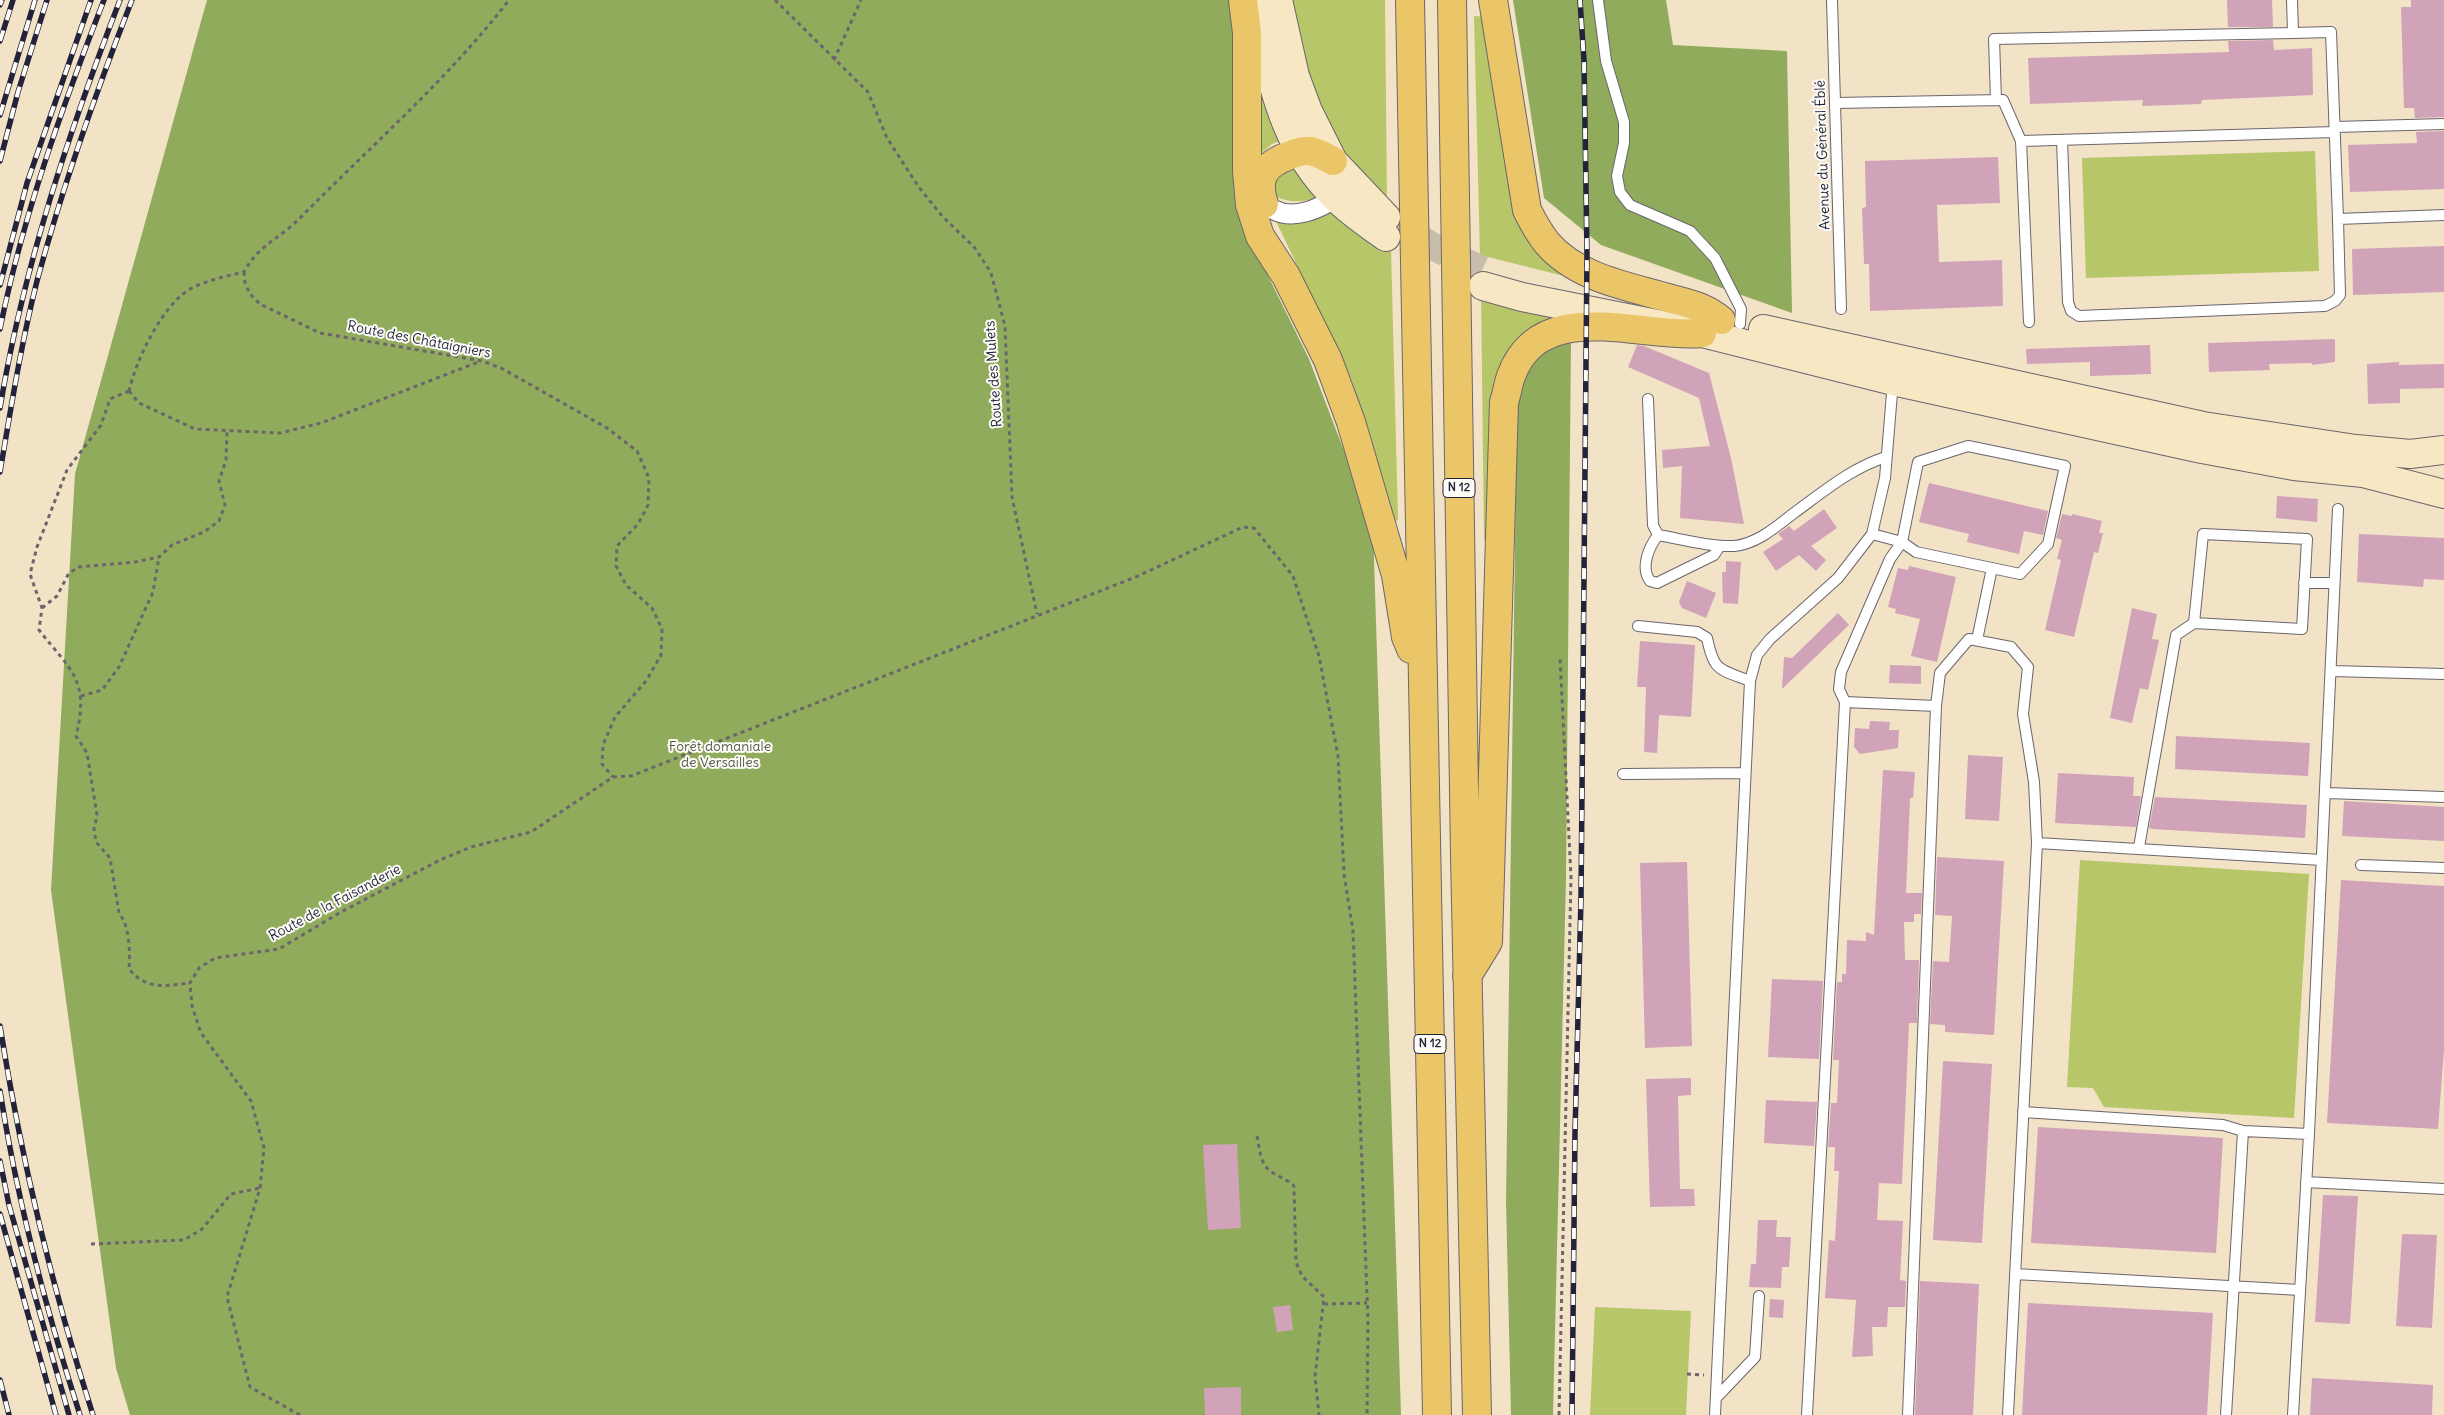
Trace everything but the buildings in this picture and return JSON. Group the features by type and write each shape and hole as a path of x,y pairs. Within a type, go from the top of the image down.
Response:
{"highway":[{"path":"1243,0 1247,33 1246,171 1250,205 1260,236 1286,276 1328,360 1352,422 1396,575 1406,637 1422,673"},
{"name":"N 12","path":"1410,0 1437,1415"},
{"name":"N 12","path":"1452,0 1467,976 1477,1415"},
{"path":"1467,976 1488,942 1504,402 1512,375 1526,351 1545,336 1560,330 1599,326 1681,335 1721,326 1707,308 1619,284 1579,268 1561,257 1538,230 1527,210 1493,0"},
{"path":"1286,276 1262,199 1260,182 1267,167 1278,159 1299,152 1309,151 1332,161"}],"main road":[{"path":"1252,0 1272,84 1283,119 1299,152 1335,198 1386,227 1332,161 1308,111 1295,76 1278,0"},
{"path":"1483,278 1522,297 1721,326 2202,426 2356,449 2444,455"},
{"path":"1721,326 1893,381 2202,448 2294,466 2363,474 2444,494"},
{"path":"2410,454 2444,450"},
{"path":"2397,481 2444,481"}],"street":[{"path":"1262,199 1274,211 1297,214 1319,209 1335,198"}],"lane":[{"path":"1598,0 1606,61 1624,122 1624,143 1617,176 1620,192 1630,205 1690,231 1714,258 1740,309 1721,326"},
{"name":"Avenue du Général Éblé","path":"1832,0 1842,310"},
{"path":"2292,0 2293,33"},
{"path":"1996,100 1994,39 2331,32 2340,295 2335,301 2325,306 2079,316 2071,311 2068,302 2062,140"},
{"path":"1835,103 2003,100 2021,142 2029,322"},
{"path":"2021,142 2444,124"},
{"path":"2338,219 2444,215"},
{"path":"1715,1415 1750,681 1757,655 1761,650 1838,578 1872,534 1885,478 1893,381"},
{"path":"1648,399 1653,525 1658,535"},
{"path":"1807,1415 1845,702 1839,689 1841,672 1890,559 1902,542 1918,462 1968,446 2064,466 2048,544 2020,574 1916,552 1902,542 1872,534"},
{"path":"1658,535 1720,546 1736,546 1763,537 1838,481 1866,463 1886,457"},
{"path":"2293,1415 2326,793 2338,508"},
{"path":"2139,847 2176,635 2194,624 2302,629 2307,539 2202,534 2194,624"},
{"path":"1658,535 1652,544 1645,568 1650,581 1657,583 1714,555 1720,546"},
{"path":"1977,640 1992,568"},
{"path":"2304,583 2334,583"},
{"path":"1638,626 1697,632 1707,638 1711,660 1718,668 1750,681"},
{"path":"1908,1415 1936,706 1940,673 1969,639 2011,648 2028,667 2023,714 2034,782 2036,843 2008,1415"},
{"path":"2332,671 2444,674"},
{"path":"1845,702 1936,706"},
{"path":"1623,774 1746,773"},
{"path":"2326,793 2444,797"},
{"path":"2036,843 2139,847 2322,860"},
{"path":"2361,864 2444,868"},
{"path":"2023,1112 2223,1125 2243,1131 2309,1134"},
{"path":"2226,1415 2232,1286 2243,1131"},
{"path":"2306,1182 2444,1189"},
{"path":"2015,1274 2300,1290"},
{"path":"1716,1398 1755,1357 1759,1296"}],"path":[{"path":"129,391 132,375 169,308 191,288 244,272 252,256 296,223 490,25 509,0"},
{"name":"Route des Mulets","path":"775,0 868,92 887,138 918,186 942,216 975,248 991,273 1005,326 1012,498 1037,614"},
{"path":"834,60 860,0"},
{"name":"Route des Châtaigniers","path":"244,272 245,284 250,294 260,304 320,333 482,361 501,368 607,428 637,451 649,478 648,505 638,524 617,546 616,566 626,585 652,608 662,630 661,655 646,681 615,717 603,745 602,764 613,777"},
{"path":"129,391 139,403 195,429 280,432 321,423 482,361"},
{"path":"129,391 110,399 101,426 67,470 49,513 30,574 42,608 39,630 77,679 82,713 76,736 87,754 97,815 94,828 96,842 110,858 119,913 124,919 130,953 129,968 138,979 159,986 190,983 192,1006 201,1034 251,1100 264,1148 260,1188 227,1297 250,1387 300,1415"},
{"path":"42,608 57,596 70,573 79,567 135,562 159,557 172,545 204,532 218,521 225,505 219,481 226,460 227,430"},
{"path":"613,777 631,776 1037,614 1138,576 1243,527 1254,528 1292,576 1317,647 1339,764 1344,874 1353,931 1367,1303 1367,1415"},
{"path":"81,696 102,690 119,666 153,592 159,557"},
{"path":"1559,1415 1571,877 1560,658"},
{"name":"Route de la Faisanderie","path":"190,983 199,968 215,958 279,949 341,912 440,860 471,847 531,832 613,777"},
{"path":"1257,1136 1260,1152 1267,1168 1286,1178 1294,1186 1296,1262 1302,1276 1324,1297 1316,1351 1315,1376 1320,1415"},
{"path":"91,1244 184,1240 202,1229 231,1194 260,1188"},
{"path":"1324,1304 1367,1303"}],"green space":[{"name":"Forêt domaniale de Versailles","path":"207,0 1229,0 1235,56 1233,144 1244,227 1309,359 1373,527 1401,1415 130,1415 116,1368 51,890 75,474"},
{"path":"1283,0 1385,0 1387,204 1358,174 1317,115"},
{"path":"1513,0 1666,0 1673,45 1787,51 1792,313 1601,245 1544,198"},
{"path":"1474,16 1489,17 1515,189 1572,278 1480,255"},
{"path":"1258,46 1286,139 1272,144 1259,155"},
{"path":"2315,151 2319,271 2086,278 2082,158"},
{"path":"1297,158 1320,197 1296,201 1285,200 1273,195 1275,169"},
{"path":"1331,208 1391,249 1398,520 1393,522 1351,378 1273,215"},
{"path":"1481,289 1572,319 1554,321 1533,329 1515,347 1490,539 1484,540"},
{"path":"1571,338 1566,877 1553,1415 1511,1415 1506,1201 1517,399 1529,368 1541,353 1559,342"},
{"path":"2080,860 2309,874 2294,1118 2104,1107 2093,1088 2067,1087"},
{"path":"1595,1307 1691,1311 1686,1415 1590,1415"}],"tunnel":[{"path":"1386,217 1430,245 1482,270"}],"railway":[{"path":"0,5 2,0"},
{"path":"0,41 13,0"},
{"path":"0,115 35,0"},
{"path":"0,161 18,92 47,0"},
{"path":"0,285 27,183 91,0"},
{"path":"0,329 9,287 32,203 73,81 104,0"},
{"path":"0,408 21,304 35,252 66,150 120,0"},
{"path":"0,472 21,352 37,281 81,139 132,0"},
{"path":"1572,1415 1575,1133 1581,899 1587,254 1584,61 1580,0"},
{"path":"0,1026 8,1075 39,1222 64,1319 93,1415"},
{"path":"0,1091 24,1214 44,1295 80,1415"},
{"path":"0,1161 9,1205 69,1415"},
{"path":"0,1214 56,1415"},
{"path":"0,1380 9,1415"}]}
